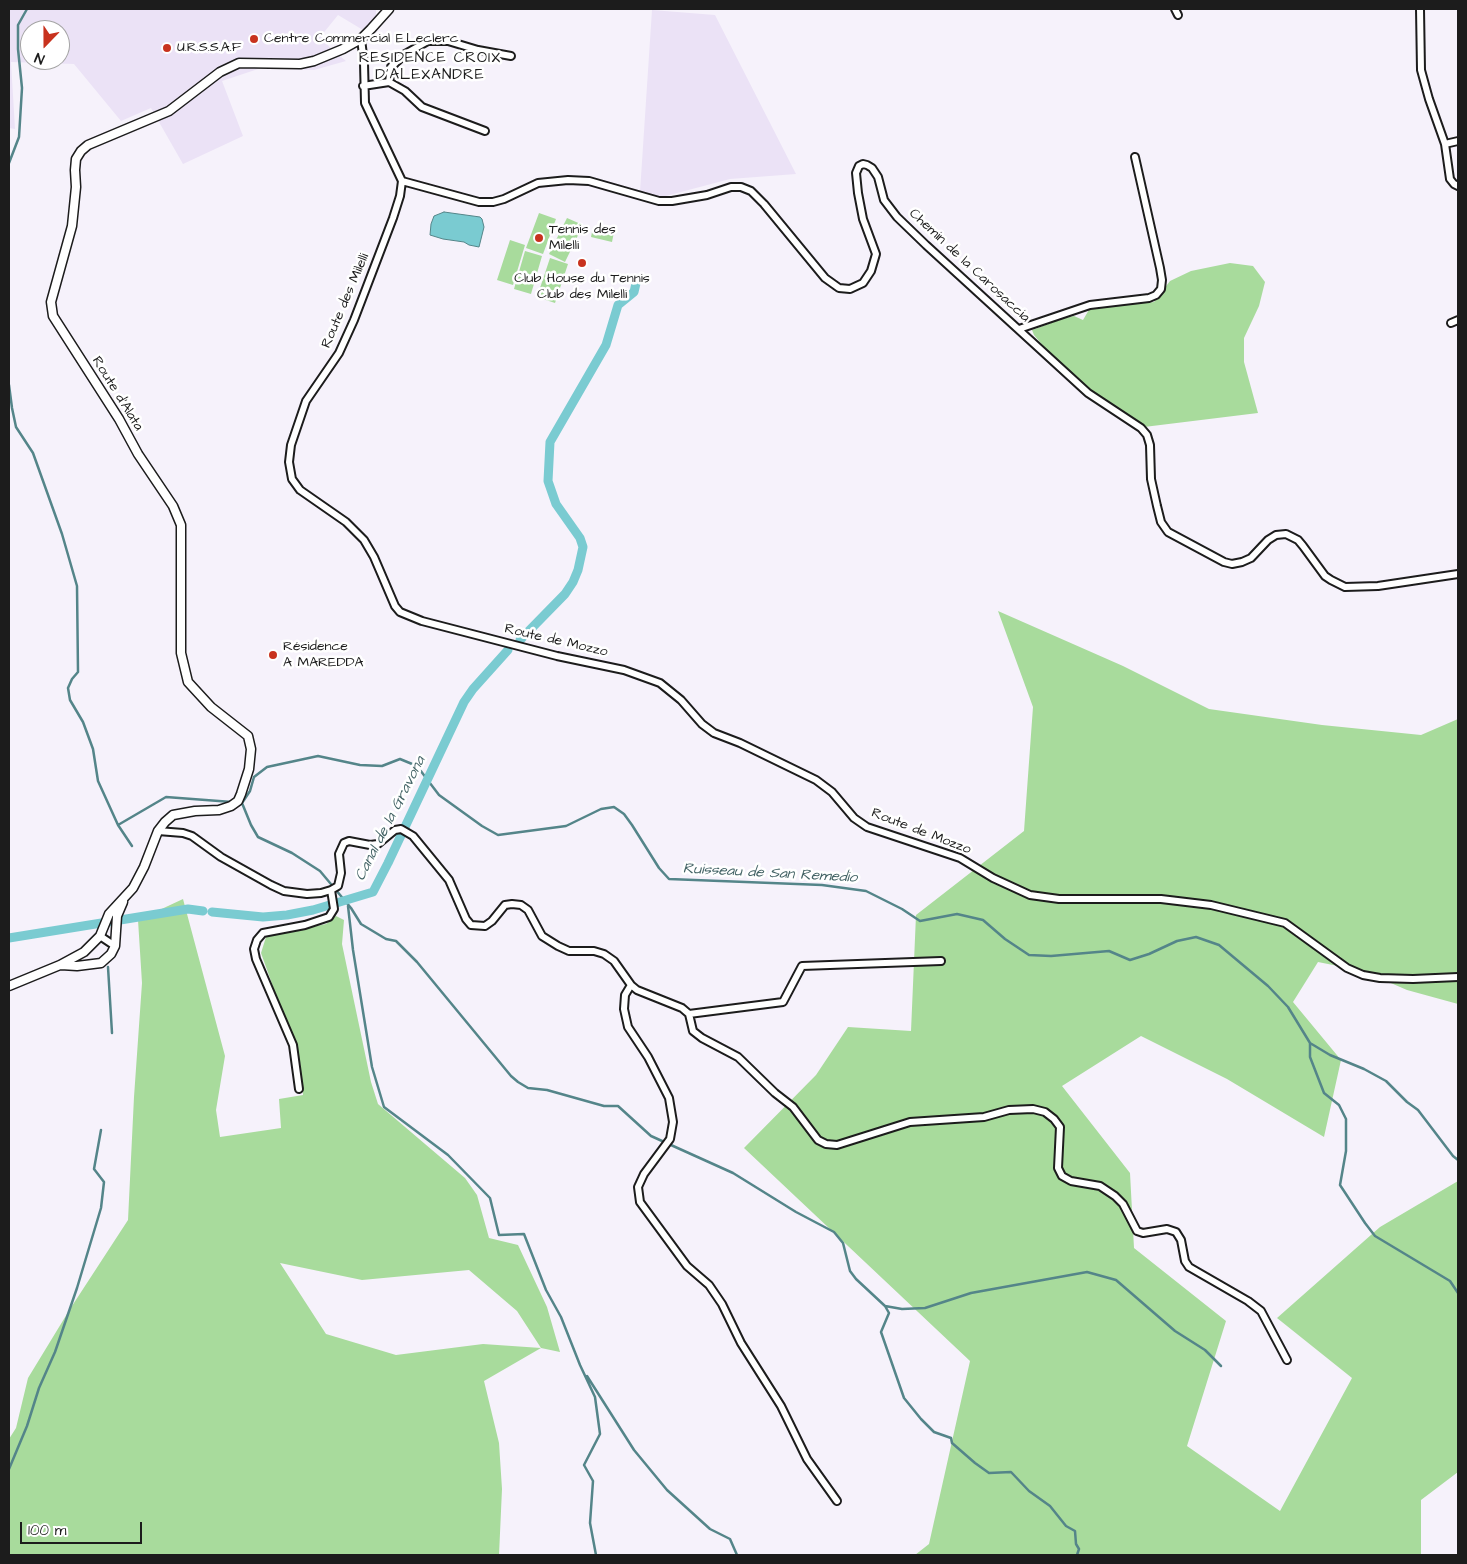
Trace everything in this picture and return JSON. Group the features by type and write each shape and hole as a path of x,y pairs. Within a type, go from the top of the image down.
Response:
{"street":[{"path":"1420,9 1421,70 1444,144 1450,179 1458,186"},
{"name":"Route d'Alata","path":"100,936 109,914 133,888 158,831 164,822 173,815 219,810 231,806 238,801 249,769 251,750 248,736 211,707 188,682 181,654 181,525 173,506 138,454 119,418 53,316 51,302 72,226 76,187 76,159 88,145 169,111 220,72 239,63 300,64 314,62 343,49 361,39 372,29 385,10"},
{"path":"361,39 364,63 364,103 402,180"},
{"path":"389,82 392,67 405,54 428,41 448,41 478,50 511,56"},
{"path":"363,86 389,82 405,91 422,107 485,131"},
{"path":"1444,144 1458,141"},
{"path":"1019,329 1090,305 1149,298 1160,289 1162,280 1160,268 1135,157"},
{"name":"Chemin de la Carosaccia","path":"402,180 479,202 493,202 504,199 538,183 568,180 589,181 659,201 672,201 731,187 741,187 751,191 764,204 825,278 839,288 850,290 863,283 871,272 876,254 863,220 858,193 856,174 859,166 863,164 872,168 878,177 884,200 898,217 990,305 1019,329 1088,393 1141,428 1147,435 1150,445 1151,479 1161,522 1168,532 1224,562 1232,564 1251,558 1276,535 1286,534 1298,540 1324,576 1346,587 1378,586 1458,574"},
{"name":"Route des Milelli","path":"402,180 400,196 393,218 354,320 339,353 306,401 291,445 289,462 292,479 300,490 346,522 364,540 374,557 394,606 406,616"},
{"path":"1450,323 1458,320"},
{"name":"Route de Mozzo","path":"406,616 557,656 624,670 660,683 681,700 702,724 816,780 832,792 854,818 867,827 960,858 993,878 1030,895 1059,899 1161,899 1211,905 1285,923 1347,968 1363,975 1380,978 1413,979 1458,976"},
{"path":"158,831 183,833 192,836 221,857 270,885 284,890 307,894 321,893 338,886 341,873 339,854 344,843 349,841 370,846 378,844 395,830 402,829 413,836 449,880 462,911 471,924 485,926 492,921 505,905 521,905 528,910 542,936 558,946 569,951 594,951 604,954 614,961 631,985 637,990 682,1008 689,1014 693,1031 702,1038 738,1057 775,1093 793,1107 818,1140 826,1144 837,1145 910,1122 984,1117 1010,1110 1032,1109 1046,1112 1060,1127 1058,1168 1062,1176 1071,1181 1100,1186 1116,1196 1123,1204 1137,1231 1143,1233 1167,1229 1176,1232 1181,1240 1185,1261 1189,1267 1248,1301 1261,1311 1287,1360"},
{"path":"299,1089 292,1045 254,949 257,940 263,933 305,925 329,916 334,909 332,890"},
{"path":"60,965 77,966 101,963 111,954 115,946 117,916 124,897"},
{"path":"9,986 60,965 84,952 100,936 115,946"},
{"path":"689,1014 783,1002 802,966 941,961"},
{"path":"631,985 625,996 628,1027 648,1057 669,1098 673,1122 670,1139 644,1174 638,1186 640,1202 687,1266 709,1285 722,1304 741,1343 781,1406 807,1460 837,1501"}],"shaded area":[{"path":"9,9 376,9 376,16 372,23 363,30 338,15 321,36 331,49 346,61 314,70 261,68 222,81 243,136 183,164 151,108 121,121 74,64 70,64 70,20 20,20 20,62 11,62 15,129 9,128"},
{"path":"652,10 715,15 796,174 730,179 662,197 640,192"}],"green space":[{"path":"539,213 556,219 543,254 526,248"},
{"path":"567,218 583,225 565,262 549,254"},
{"path":"593,227 614,232 612,242 591,237"},
{"path":"510,240 525,245 513,285 497,280"},
{"path":"525,251 542,256 531,294 514,289"},
{"path":"550,258 568,264 555,303 537,297"},
{"path":"1230,263 1253,266 1265,282 1259,306 1244,338 1244,362 1258,413 1144,427 1090,390 1055,360 1032,330 1074,316 1083,320 1090,308 1154,302 1170,281 1191,271"},
{"path":"998,611 1123,666 1209,709 1322,725 1421,735 1458,719 1458,1004 1407,990 1363,971 1318,962 1293,1002 1341,1060 1324,1137 1227,1079 1141,1036 1062,1086 1130,1173 1134,1248 1226,1321 1187,1446 1280,1511 1352,1378 1277,1318 1380,1227 1458,1181 1458,1472 1421,1500 1421,1555 915,1555 929,1544 970,1361 744,1148 816,1075 848,1027 911,1031 916,915 1024,831 1033,707"},
{"path":"183,899 225,1056 216,1110 220,1137 281,1128 279,1099 303,1095 300,1062 261,953 266,937 326,924 336,916 344,920 342,944 371,1082 378,1104 465,1178 477,1195 489,1238 518,1245 547,1307 560,1352 541,1348 484,1381 499,1443 502,1489 499,1555 9,1555 9,1439 16,1428 28,1378 128,1220 142,983 138,920","holes":["280,1263 362,1280 469,1270 517,1311 541,1348 483,1344 396,1355 326,1334"]}],"water":[{"path":"444,212 480,217 482,219 484,227 479,247 430,235 434,216"}],"waterway":[{"name":"Ruisseau de San Remedio","path":"9,163 19,137 22,88 18,49 18,25 27,9"},
{"name":"Canal de la Gravona","path":"520,640 565,594 578,570 583,547 580,538 556,504 548,481 550,442 606,345 618,305 634,292 637,279"},
{"name":"Ruisseau de San Remedio","path":"9,385 16,427 33,453 62,534 77,586 78,672 68,688 70,700 83,722 93,749 98,781 118,825 132,846"},
{"name":"Canal de la Gravona","path":"212,912 263,917 287,915 313,910 373,892 464,702 473,689 508,650"},
{"name":"Ruisseau de San Remedio","path":"240,803 242,803 250,791 254,777 267,767 318,756 360,765 382,766 400,759 417,766 439,795 482,826 498,835 566,826 601,809 614,807 624,814 659,868 669,879 822,885 866,891 902,909 920,921 957,914 983,920 1005,939 1029,955 1051,956 1109,951 1130,960 1149,954 1177,941 1196,937 1219,945 1268,986 1288,1007 1310,1043 1310,1057 1324,1093 1339,1105 1346,1119 1346,1151 1340,1185 1365,1223 1375,1236 1450,1281 1458,1293"},
{"name":"Ruisseau de San Remedio","path":"118,825 166,797 232,802"},
{"path":"242,803 258,837 292,853 320,871 351,908 361,924 386,939 396,941 417,962 518,1082 528,1088 547,1090 604,1106 618,1106 651,1136 733,1173 796,1212 834,1232 843,1243 850,1271 885,1306 889,1313 881,1332 904,1398 934,1432 951,1438 952,1443 975,1463 989,1473 1011,1472 1029,1491 1050,1506 1066,1526 1075,1531 1076,1544 1079,1549 1077,1555"},
{"path":"348,906 353,950 372,1067 384,1107 448,1155 490,1198 499,1235 524,1234 546,1290 561,1317 595,1397 600,1434 584,1465 593,1481 590,1523 596,1555"},
{"name":"Canal de la Gravona","path":"9,938 188,909 203,911"},
{"path":"108,967 112,1033"},
{"path":"1310,1043 1330,1055 1364,1069 1386,1081 1418,1110 1458,1160"},
{"path":"9,1469 27,1426 39,1388 55,1352 101,1208 104,1182 94,1169 101,1130"},
{"path":"885,1306 902,1309 925,1308 971,1293 1087,1272 1116,1280 1175,1331 1205,1350 1221,1366"},
{"path":"587,1376 634,1450 667,1490 710,1529 730,1539 737,1555"}],"place":[{"name":"Centre Commercial E.Leclerc","path":"254,39"},
{"name":"U.R.S.S.A.F","path":"167,48"},
{"name":"Tennis des Milelli","path":"539,238"},
{"name":"Club House du Tennis Club des Milelli","path":"582,263"},
{"name":"Résidence A MAREDDA","path":"273,655"}],"district":[{"name":"RESIDENCE CROIX D'ALEXANDRE","path":"430,68"}]}
